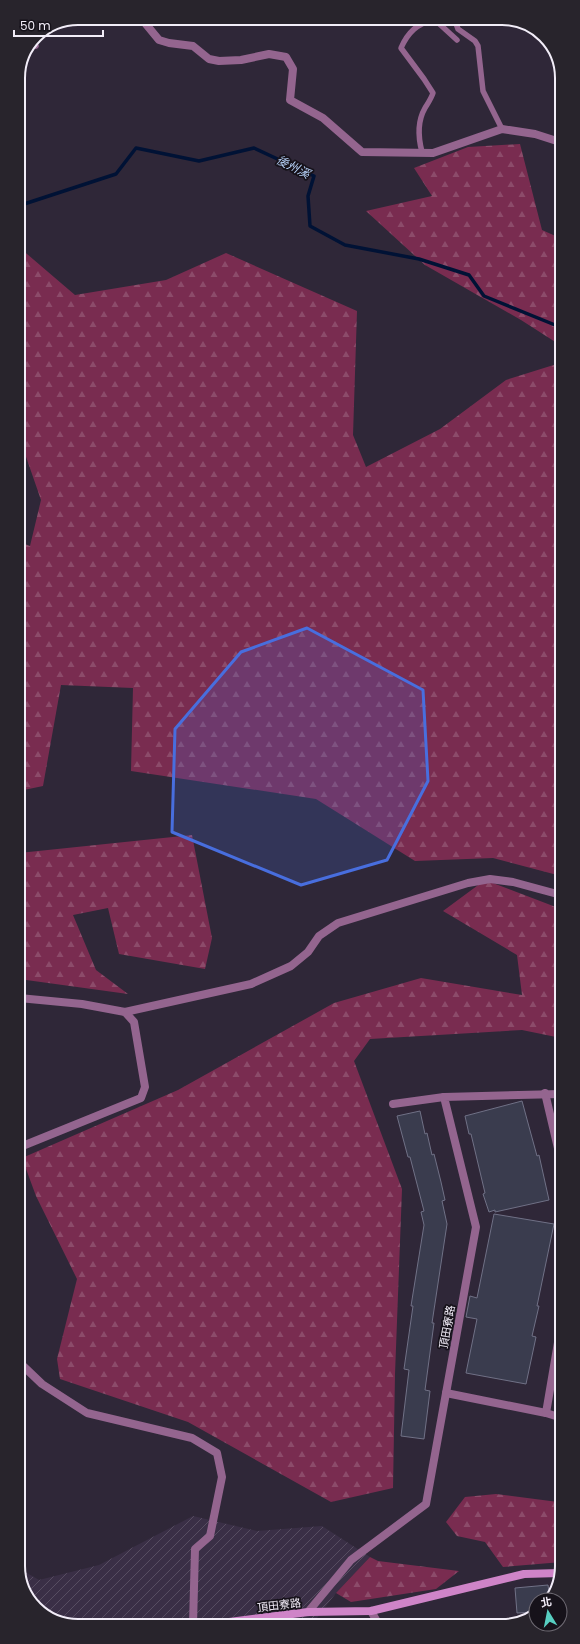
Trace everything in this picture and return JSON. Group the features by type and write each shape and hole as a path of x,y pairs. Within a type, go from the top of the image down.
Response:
{"street":[{"path":"147,25 159,40 169,43 193,46 209,59 220,61 241,60 269,54 286,57 294,69 290,100 323,118 362,152 433,153 502,129 535,134 555,140"},
{"path":"25,999 82,1004 124,1012 252,984 291,966 308,952 319,936 338,923 468,883 490,879 513,882 555,893"},
{"path":"25,1145 141,1098 146,1087 134,1022 124,1012"},
{"path":"544,1093 555,1137"},
{"path":"393,1104 444,1097 555,1094"},
{"name":"頂田寮路","path":"308,1612 351,1560 426,1504 476,1227 444,1097"},
{"path":"546,1413 555,1360"},
{"path":"25,1369 42,1384 88,1413 192,1438 217,1453 222,1477 210,1536 195,1549 193,1619"},
{"path":"446,1393 555,1416"},
{"name":"頂田寮路","path":"253,1619 308,1612 371,1611 524,1574 555,1573"},
{"path":"371,1611 377,1619"}],"lane":[{"path":"419,25 406,36 401,48 433,93 425,108 419,127 418,138 422,152"},
{"path":"440,25 457,40"},
{"path":"457,25 458,29 475,41 478,46 483,91 502,129"}],"highlighted area":[{"path":"307,628 423,690 428,781 387,860 301,885 172,832 175,729 241,652"}],"shaded area":[{"path":"193,1516 257,1531 322,1526 370,1557 336,1593 317,1618 310,1619 75,1619 58,1615 43,1606 32,1592 25,1573 39,1580 99,1565"}],"green space":[{"path":"520,144 542,230 555,236 555,342 521,320 425,265 366,211 432,196 414,168 468,147"},
{"path":"25,252 75,295 166,280 226,253 357,311 353,435 366,467 440,429 506,380 555,365 555,874 493,858 415,861 316,799 131,771 133,688 61,685 43,786 25,790 25,544 30,546 41,500 25,454"},
{"path":"192,835 212,938 205,969 119,954 108,908 73,915 96,970 128,994 25,980 25,852"},
{"path":"485,880 555,907 555,1037 522,1030 370,1039 354,1061 402,1189 395,1374 393,1488 331,1502 188,1422 60,1379 57,1359 77,1279 36,1196 25,1166 25,1157 178,1090 334,1003 421,978 522,995 517,955 443,911"},
{"path":"496,1494 555,1502 555,1563 503,1567 485,1542 457,1536 446,1522 465,1497"},
{"path":"370,1557 378,1561 459,1571 436,1589 351,1602 336,1593"},
{"path":"317,1618 344,1619 310,1619"}],"building":[{"path":"522,1101 537,1156 539,1155 549,1200 489,1212 483,1194 485,1193 471,1134 469,1134 465,1116"},
{"path":"420,1111 425,1134 427,1133 432,1155 434,1154 441,1182 445,1200 442,1201 447,1224 432,1323 434,1323 425,1390 430,1391 424,1439 401,1436 409,1370 404,1369 413,1306 411,1306 424,1225 421,1212 424,1211 410,1157 408,1157 397,1116"},
{"path":"494,1214 554,1224 537,1306 539,1306 532,1336 536,1337 526,1384 466,1373 477,1319 466,1317 470,1296 477,1298"},
{"path":"548,1585 548,1592 528,1592 528,1612 517,1613 515,1588"}],"waterway":[{"name":"後州溪","path":"25,204 116,174 136,148 199,161 254,148 314,176 308,196 310,226 345,245 419,259 469,275 484,296 555,325"}]}
